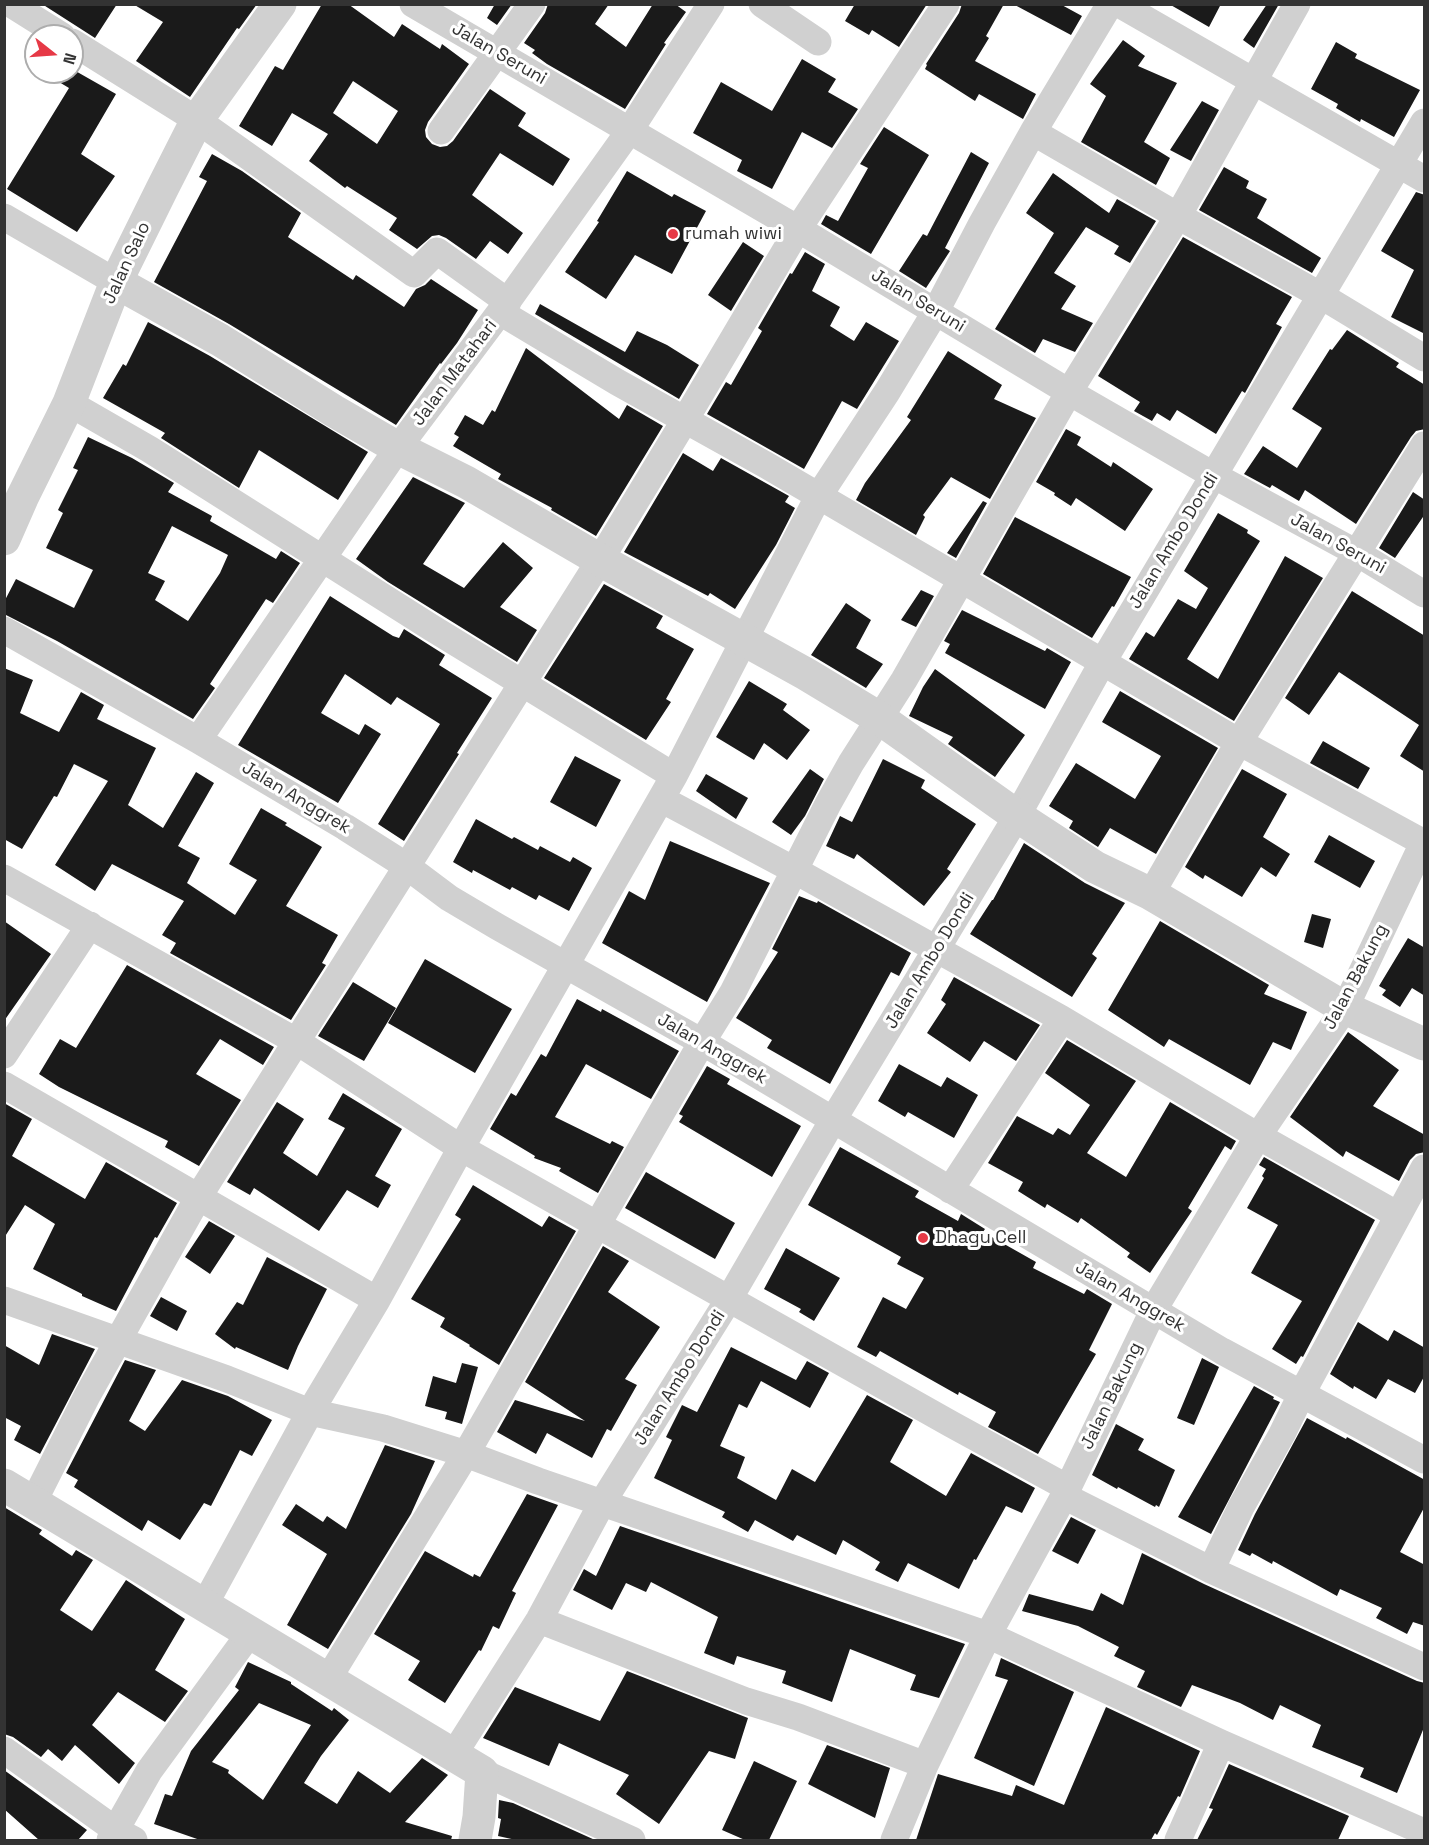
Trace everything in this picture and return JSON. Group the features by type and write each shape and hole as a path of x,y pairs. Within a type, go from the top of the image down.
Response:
{"street":[{"path":"11,4 43,24"},
{"name":"Jalan Salo","path":"4,539 69,403 116,282 197,120 280,4"},
{"name":"Jalan Seruni","path":"413,4 798,229 1069,392 1213,475 1357,553 1425,594"},
{"path":"441,131 532,4"},
{"name":"Jalan Matahari","path":"198,740 398,448 504,307 630,130 711,4"},
{"path":"762,4 818,42"},
{"path":"33,1503 118,1341 198,1196 600,560 798,229 946,4"},
{"path":"205,1604 310,1412 377,1300 461,1148 668,787 818,497 887,392 936,311 1033,132 1110,4"},
{"path":"1119,4 1425,179"},
{"path":"328,1678 466,1454 702,1042 733,992 828,804 904,680 1069,392 1178,216 1297,4"},
{"path":"84,49 197,120 414,274 437,251 504,307 685,420 1239,742 1424,842"},
{"name":"Jalan Ambo Dondi","path":"454,1754 539,1620 602,1503 729,1299 833,1120 1017,816 1102,663 1425,122"},
{"path":"1033,132 1425,358"},
{"path":"4,217 220,340 398,448 466,482 879,718 1017,816 1095,867 1152,894 1345,1008 1425,1044"},
{"path":"69,403 149,449 322,560 521,682 668,787 796,871 1062,1019 1258,1136 1398,1215"},
{"path":"1152,894 1239,742 1425,445"},
{"name":"Jalan Anggrek","path":"4,630 345,826 449,898 702,1042 1153,1311 1222,1351 1425,1460"},
{"name":"Jalan Bakung","path":"894,1840 925,1765 988,1635 1066,1492 1153,1311 1258,1136 1345,1008 1424,842"},
{"path":"4,878 296,1041 461,1148 1066,1492 1211,1570 1425,1667"},
{"path":"4,1054 90,925"},
{"path":"950,1190 1062,1019"},
{"path":"4,1085 377,1300"},
{"path":"1211,1570 1302,1393 1425,1168"},
{"path":"4,1300 226,1379 310,1412 383,1428 466,1454 988,1635 1221,1743 1425,1832"},
{"path":"4,1485 482,1772 632,1840"},
{"path":"539,1620 746,1701 798,1717 925,1765"},
{"path":"4,1750 120,1837 149,1771 250,1633"},
{"path":"1178,1840 1221,1743"},
{"path":"475,1840 482,1772"}],"building":[{"path":"42,4 117,4 95,38 84,31 84,24 73,24"},
{"path":"133,4 257,4 239,29 237,28 190,97 136,61 163,22"},
{"path":"322,4 348,4 394,37 402,24 440,49 442,44 469,64 428,122 425,130 426,137 432,144 440,147 447,146 453,141 490,89 526,113 518,126 570,159 553,186 500,153 472,195 523,233 508,254 490,241 476,259 439,235 432,236 417,249 389,230 397,218 347,186 345,188 309,161 328,134 292,113 272,146 239,126 275,66 283,70","holes":["353,81 398,111 377,144 333,113"]},
{"path":"495,4 512,4 497,25 487,18"},
{"path":"548,4 609,4 595,24 626,47 653,4 675,4 686,12 664,43 666,44 625,109 547,64 532,53 535,50 524,43 545,13"},
{"path":"855,4 927,4 899,47 872,30 869,35 845,21"},
{"path":"962,4 1004,4 986,36 989,38 975,61 1036,94 1023,119 979,94 975,101 925,69 959,13"},
{"path":"1013,4 1060,4 1082,16 1071,35"},
{"path":"1169,4 1221,4 1209,27"},
{"path":"1267,4 1279,4 1254,48 1243,40"},
{"path":"1123,40 1145,56 1138,66 1177,83 1144,142 1170,158 1156,185 1081,142 1106,96 1090,84"},
{"path":"1336,42 1357,54 1355,58 1420,90 1394,137 1361,119 1360,122 1336,108 1338,104 1311,89"},
{"path":"802,59 836,79 828,92 858,109 832,148 802,132 772,189 737,171 742,160 693,133 721,82 772,111"},
{"path":"84,76 116,94 81,154 115,176 77,232 7,189 69,88 62,84 84,84"},
{"path":"1202,101 1219,110 1191,161 1170,150"},
{"path":"884,127 929,155 871,254 821,224 826,215 838,221 868,168 860,164"},
{"path":"971,152 989,163 945,248 950,251 926,288 899,271 923,234 927,236"},
{"path":"212,154 242,171 301,213 288,237 353,280 356,275 404,307 416,289 431,279 478,310 457,343 396,425 229,324 154,282 207,181 199,177"},
{"path":"1224,167 1249,181 1246,188 1267,199 1257,218 1321,258 1312,273 1199,210"},
{"path":"627,171 672,197 674,194 706,211 672,274 635,255 606,299 565,272 599,222 597,221"},
{"path":"1053,173 1109,213 1117,199 1156,221 1130,263 1114,254 1119,246 1086,227 1054,273 1076,286 1061,309 1093,323 1075,352 1043,339 1035,353 995,329 1054,233 1026,213"},
{"path":"1416,192 1425,195 1425,334 1391,317 1414,270 1381,251"},
{"path":"1183,237 1292,297 1276,324 1282,327 1245,393 1242,391 1216,434 1177,410 1170,421 1157,413 1152,421 1134,411 1140,402 1098,376"},
{"path":"743,242 764,256 731,311 708,295"},
{"path":"805,252 825,264 812,291 840,307 830,326 854,341 866,322 899,341 857,409 842,401 804,469 707,414 726,382 731,385 762,331 758,328"},
{"path":"540,304 625,352 637,331 667,345 699,365 679,399 535,314"},
{"path":"148,322 210,356 368,452 338,500 259,450 239,488 161,438 165,433 103,398 123,364 126,366"},
{"path":"1347,330 1399,363 1396,367 1425,385 1425,429 1416,431 1411,437 1356,524 1305,490 1299,501 1272,485 1270,488 1244,474 1263,446 1297,468 1322,428 1292,409 1330,349 1332,350"},
{"path":"526,348 619,419 627,405 663,426 596,536 551,510 552,508 498,479 501,474 453,446 459,437 454,434 465,415 483,425 492,410 495,412"},
{"path":"948,351 1002,385 994,399 1036,418 990,499 951,477 923,515 925,517 916,535 856,500 865,483 911,420 907,417"},
{"path":"1066,429 1081,437 1077,445 1111,467 1113,462 1153,489 1125,531 1076,498 1071,506 1036,482"},
{"path":"88,437 132,458 174,483 168,492 212,516 210,521 276,559 281,551 300,563 273,603 266,599 210,684 215,688 193,719 57,641 4,614 4,602 16,579 74,608 93,570 46,548 63,513 58,510 78,470 73,468","holes":["172,526 228,555 220,573 188,621 155,600 165,581 148,573"]},
{"path":"683,453 713,471 721,458 789,496 785,502 795,508 776,545 735,609 710,593 708,596 624,552"},
{"path":"413,477 465,503 423,564 464,588 503,542 533,568 500,607 537,630 517,662 388,582 356,559"},
{"path":"1413,492 1425,500 1425,514 1395,558 1379,548"},
{"path":"983,501 987,503 956,558 947,553"},
{"path":"1218,513 1248,530 1247,533 1260,541 1187,659 1218,679 1285,556 1323,578 1234,721 1129,659 1146,632 1154,637 1178,599 1196,609 1208,588 1184,571"},
{"path":"1015,517 1131,577 1114,607 1112,606 1092,638 983,574"},
{"path":"604,584 663,616 656,628 694,649 666,699 671,702 646,740 544,678"},
{"path":"921,590 934,596 916,627 901,620"},
{"path":"1352,591 1425,636 1425,772 1400,756 1419,725 1339,672 1309,715 1285,698"},
{"path":"330,596 393,636 399,638 404,629 445,655 439,665 492,698 404,841 378,824 440,724 397,697 391,705 345,674 321,713 359,735 365,724 381,734 338,803 238,745"},
{"path":"846,603 871,620 856,648 883,664 866,688 811,655"},
{"path":"962,610 1045,651 1047,648 1071,662 1045,709 945,653 950,644 944,641"},
{"path":"4,668 33,680 20,713 59,732 81,692 104,705 97,719 156,748 128,805 163,828 196,772 214,783 178,846 200,858 187,883 235,915 257,880 229,864 261,808 322,847 286,906 338,935 322,963 326,965 291,1020 170,953 176,943 162,935 184,901 112,864 95,891 55,865 108,781 74,764 57,797 54,796 22,849 4,839"},
{"path":"935,669 1025,735 995,777 948,744 953,737 909,716"},
{"path":"749,681 787,704 783,710 810,730 787,760 764,743 754,760 716,737"},
{"path":"1120,691 1218,748 1156,854 1110,828 1098,847 1069,828 1073,821 1049,806 1076,763 1135,799 1161,756 1102,722"},
{"path":"1323,741 1370,768 1358,789 1310,763"},
{"path":"575,756 621,780 596,827 550,802"},
{"path":"883,759 925,780 921,788 976,824 947,869 951,872 924,906 857,854 854,859 826,846 840,816 852,822"},
{"path":"810,769 824,779 805,816 791,835 772,822"},
{"path":"1242,769 1287,794 1263,837 1290,854 1276,877 1261,867 1242,897 1205,875 1203,879 1185,867"},
{"path":"706,774 748,798 736,819 696,791"},
{"path":"476,819 538,850 540,846 570,862 573,857 592,868 569,911 539,895 536,900 512,887 510,890 453,862"},
{"path":"1329,835 1375,861 1360,888 1314,862"},
{"path":"670,841 770,883 707,1002 602,943 629,891 645,900"},
{"path":"1024,843 1085,883 1125,903 1092,954 1097,958 1072,997 970,934 993,900"},
{"path":"799,896 817,903 818,901 911,953 899,976 891,972 830,1084 767,1048 772,1040 736,1018 778,952 772,949"},
{"path":"1312,914 1331,919 1323,948 1304,942"},
{"path":"4,921 51,954 4,1021"},
{"path":"1160,921 1269,985 1264,994 1307,1012 1291,1050 1273,1042 1250,1085 1169,1039 1164,1047 1108,1010"},
{"path":"1408,938 1425,948 1425,996 1412,988 1400,1007 1382,995 1386,990 1379,986"},
{"path":"425,959 512,1009 475,1073 388,1023"},
{"path":"127,965 274,1047 263,1065 220,1039 196,1074 241,1100 199,1166 165,1147 168,1141 59,1087 39,1074 60,1039 76,1048"},
{"path":"954,977 1040,1025 1016,1061 984,1041 970,1062 927,1033 946,1004 941,1000"},
{"path":"353,982 396,1008 364,1061 318,1036"},
{"path":"577,999 601,1012 602,1009 679,1051 651,1099 586,1064 555,1117 610,1144 612,1141 624,1147 598,1193 559,1171 561,1168 534,1158 535,1156 490,1129 511,1093 516,1096 541,1054 546,1057"},
{"path":"1348,1032 1399,1070 1373,1106 1425,1135 1425,1152 1416,1154 1410,1160 1399,1181 1346,1151 1343,1157 1290,1117"},
{"path":"1067,1040 1136,1081 1087,1153 1126,1177 1170,1102 1236,1141 1231,1150 1225,1146 1188,1208 1192,1211 1150,1273 1127,1257 1130,1253 1081,1218 1078,1223 1047,1204 1045,1208 1018,1191 1023,1182 988,1163 1017,1116 1053,1135 1058,1128 1070,1135 1090,1105 1045,1073"},
{"path":"899,1064 941,1087 947,1077 978,1095 954,1138 908,1112 905,1117 878,1101"},
{"path":"707,1066 730,1079 727,1084 801,1126 772,1177 679,1122 683,1116 679,1114"},
{"path":"343,1093 402,1129 375,1176 391,1185 378,1208 347,1190 319,1231 254,1188 250,1195 227,1182 277,1102 304,1119 283,1153 317,1176 345,1128 328,1119"},
{"path":"4,1103 32,1119 12,1156 85,1199 106,1162 177,1203 157,1238 155,1237 116,1311 82,1296 33,1269 55,1224 25,1205 4,1238"},
{"path":"840,1147 919,1191 915,1197 958,1221 961,1214 985,1229 983,1232 1036,1262 1033,1268 1084,1294 1087,1289 1112,1304 1089,1350 1096,1354 1038,1454 988,1427 996,1412 959,1392 958,1395 880,1351 876,1357 857,1347 883,1297 906,1309 924,1278 897,1264 901,1257 808,1205"},
{"path":"1264,1157 1375,1220 1303,1357 1301,1356 1296,1364 1272,1349 1302,1301 1251,1273 1278,1225 1247,1208 1264,1178 1262,1176 1266,1169 1259,1165"},
{"path":"646,1172 735,1223 715,1259 625,1208"},
{"path":"473,1185 542,1227 549,1216 576,1231 499,1365 440,1327 445,1318 411,1299 461,1219 455,1215"},
{"path":"209,1221 235,1236 210,1274 185,1257"},
{"path":"603,1246 629,1261 608,1292 660,1327 625,1379 637,1385 611,1431 607,1429 592,1458 547,1433 536,1454 497,1432 515,1400 585,1421 525,1382"},
{"path":"786,1248 840,1278 814,1321 799,1312 801,1309 764,1289"},
{"path":"267,1257 327,1289 288,1370 236,1347 235,1349 215,1334 237,1302 243,1305"},
{"path":"161,1297 187,1311 177,1331 150,1316"},
{"path":"1358,1322 1388,1341 1394,1330 1425,1348 1425,1375 1415,1393 1388,1379 1376,1399 1354,1386 1353,1389 1330,1374"},
{"path":"52,1334 95,1349 40,1454 14,1440 21,1426 4,1417 4,1345 39,1365"},
{"path":"731,1347 796,1380 807,1361 829,1373 810,1408 761,1381 747,1408 739,1404 720,1446 745,1457 737,1478 776,1500 792,1469 815,1482 867,1395 913,1420 890,1462 946,1496 971,1453 1035,1488 1022,1513 1006,1506 959,1589 908,1563 898,1582 875,1570 880,1562 843,1540 836,1555 797,1535 793,1541 755,1520 748,1532 722,1517 725,1512 654,1478 672,1440 666,1437 682,1405 697,1412"},
{"path":"1202,1358 1219,1367 1194,1425 1177,1418"},
{"path":"125,1360 156,1370 129,1421 145,1431 182,1380 228,1396 272,1420 252,1456 240,1450 211,1506 204,1503 180,1540 148,1520 142,1531 74,1487 78,1480 66,1473"},
{"path":"462,1363 478,1367 462,1424 445,1419 447,1412 425,1406 433,1376 456,1383"},
{"path":"1254,1386 1280,1402 1211,1534 1178,1517"},
{"path":"1307,1418 1425,1480 1425,1506 1400,1552 1425,1565 1425,1626 1413,1622 1407,1634 1376,1618 1382,1608 1340,1589 1337,1596 1273,1561 1272,1564 1252,1553 1250,1556 1238,1550"},
{"path":"1116,1424 1144,1439 1138,1450 1175,1470 1159,1507 1118,1487 1117,1489 1092,1475"},
{"path":"385,1445 435,1461 411,1514 328,1649 287,1625 327,1554 282,1525 296,1504 323,1522 327,1516 346,1529"},
{"path":"527,1494 558,1505 512,1591 516,1593 499,1629 493,1626 481,1651 479,1650 445,1703 408,1680 420,1661 374,1634 425,1551 473,1577 474,1574 480,1577"},
{"path":"4,1507 42,1530 39,1534 72,1556 76,1550 93,1560 60,1610 92,1631 126,1580 185,1619 155,1670 188,1691 165,1722 118,1692 92,1725 135,1763 119,1784 75,1745 62,1761 48,1749 41,1757 13,1737 4,1734"},
{"path":"1071,1517 1096,1530 1078,1564 1052,1551"},
{"path":"620,1526 965,1644 939,1698 910,1690 916,1675 850,1649 832,1702 782,1683 786,1671 737,1656 734,1665 704,1653 718,1617 651,1582 646,1592 626,1583 612,1610 573,1590 584,1569 596,1576"},
{"path":"1142,1553 1204,1584 1425,1683 1425,1725 1397,1793 1360,1777 1364,1768 1312,1747 1321,1725 1280,1705 1273,1720 1240,1703 1192,1685 1181,1707 1137,1687 1145,1671 1114,1656 1119,1647 1078,1626 1022,1611 1029,1594 1093,1611 1101,1593 1123,1605"},
{"path":"1001,1658 1074,1692 1034,1786 974,1758 1008,1680 995,1676"},
{"path":"248,1662 291,1682 332,1711 334,1708 349,1720 321,1756 304,1783 337,1804 358,1771 390,1793 422,1758 448,1775 405,1822 452,1836 451,1840 200,1840 154,1824 165,1794 172,1796 191,1751 239,1690 235,1687","holes":["259,1703 311,1725 263,1800 228,1773 229,1770 212,1762"]},
{"path":"627,1671 748,1718 735,1759 709,1751 659,1824 616,1794 629,1775 559,1743 549,1766 483,1738 515,1687 600,1721"},
{"path":"1106,1707 1200,1751 1180,1797 1178,1796 1157,1835 1155,1833 1151,1840 916,1840 938,1774 1012,1796 1016,1785 1064,1805"},
{"path":"827,1745 890,1768 875,1818 808,1784"},
{"path":"754,1761 797,1781 769,1840 745,1840 722,1830"},
{"path":"1229,1764 1349,1816 1338,1840 1197,1840 1213,1809 1209,1808"},
{"path":"4,1770 87,1830 78,1840 39,1840 4,1809"},
{"path":"499,1800 513,1803 595,1840 516,1840 498,1836 501,1819 498,1818"}],"place":[{"name":"rumah wiwi","path":"673,234"},
{"name":"Dhagu Cell","path":"923,1238"}]}
